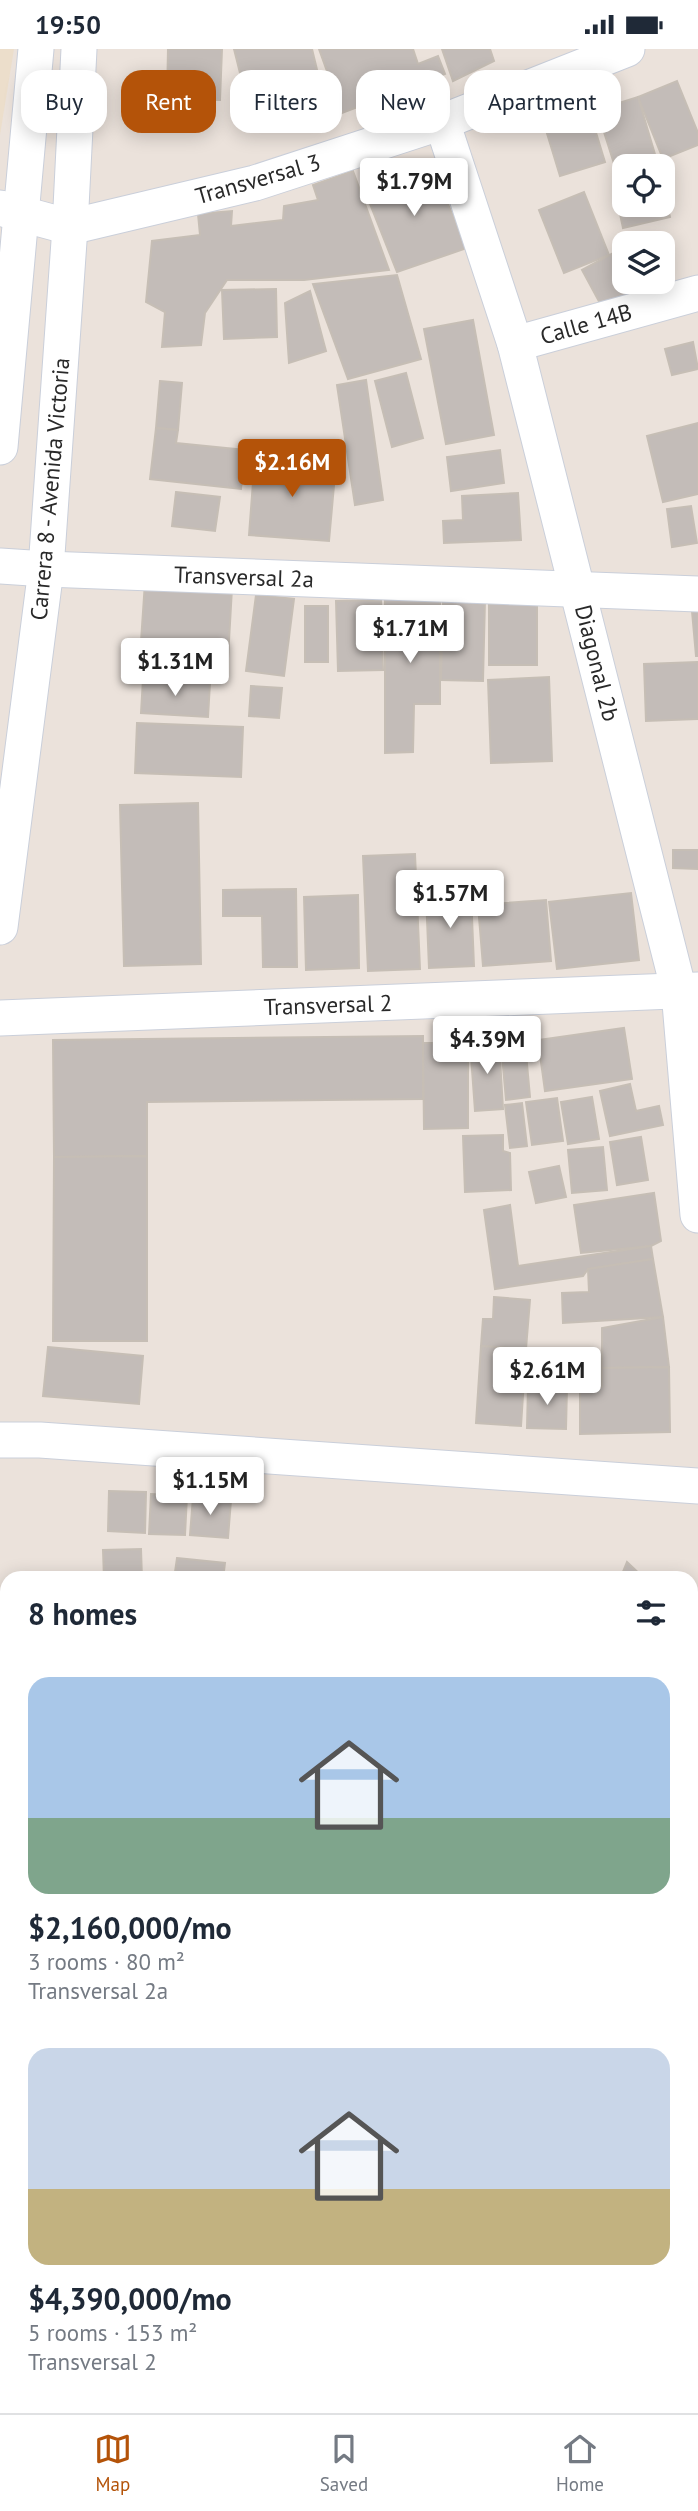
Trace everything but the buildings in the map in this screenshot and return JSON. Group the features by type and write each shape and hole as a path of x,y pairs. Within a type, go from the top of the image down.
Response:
{"street":[{"path":"0,447 11,211 36,49"},
{"name":"Carrera 8 - Avenida Victoria","path":"0,927 46,569 70,227 79,49"},
{"name":"Transversal 3","path":"450,119 627,49"},
{"name":"Transversal 3","path":"11,211 70,227 255,183 408,133"},
{"name":"Diagonal 2b","path":"446,133 515,344 689,991 698,1215"},
{"name":"Calle 14B","path":"515,344 698,293"},
{"name":"Transversal 2a","path":"0,566 698,594"},
{"name":"Transversal 2","path":"0,1019 689,991"},
{"path":"0,1440 53,1441 698,1486"}],"shaded area":[{"path":"0,49 14,49 0,135"}]}
